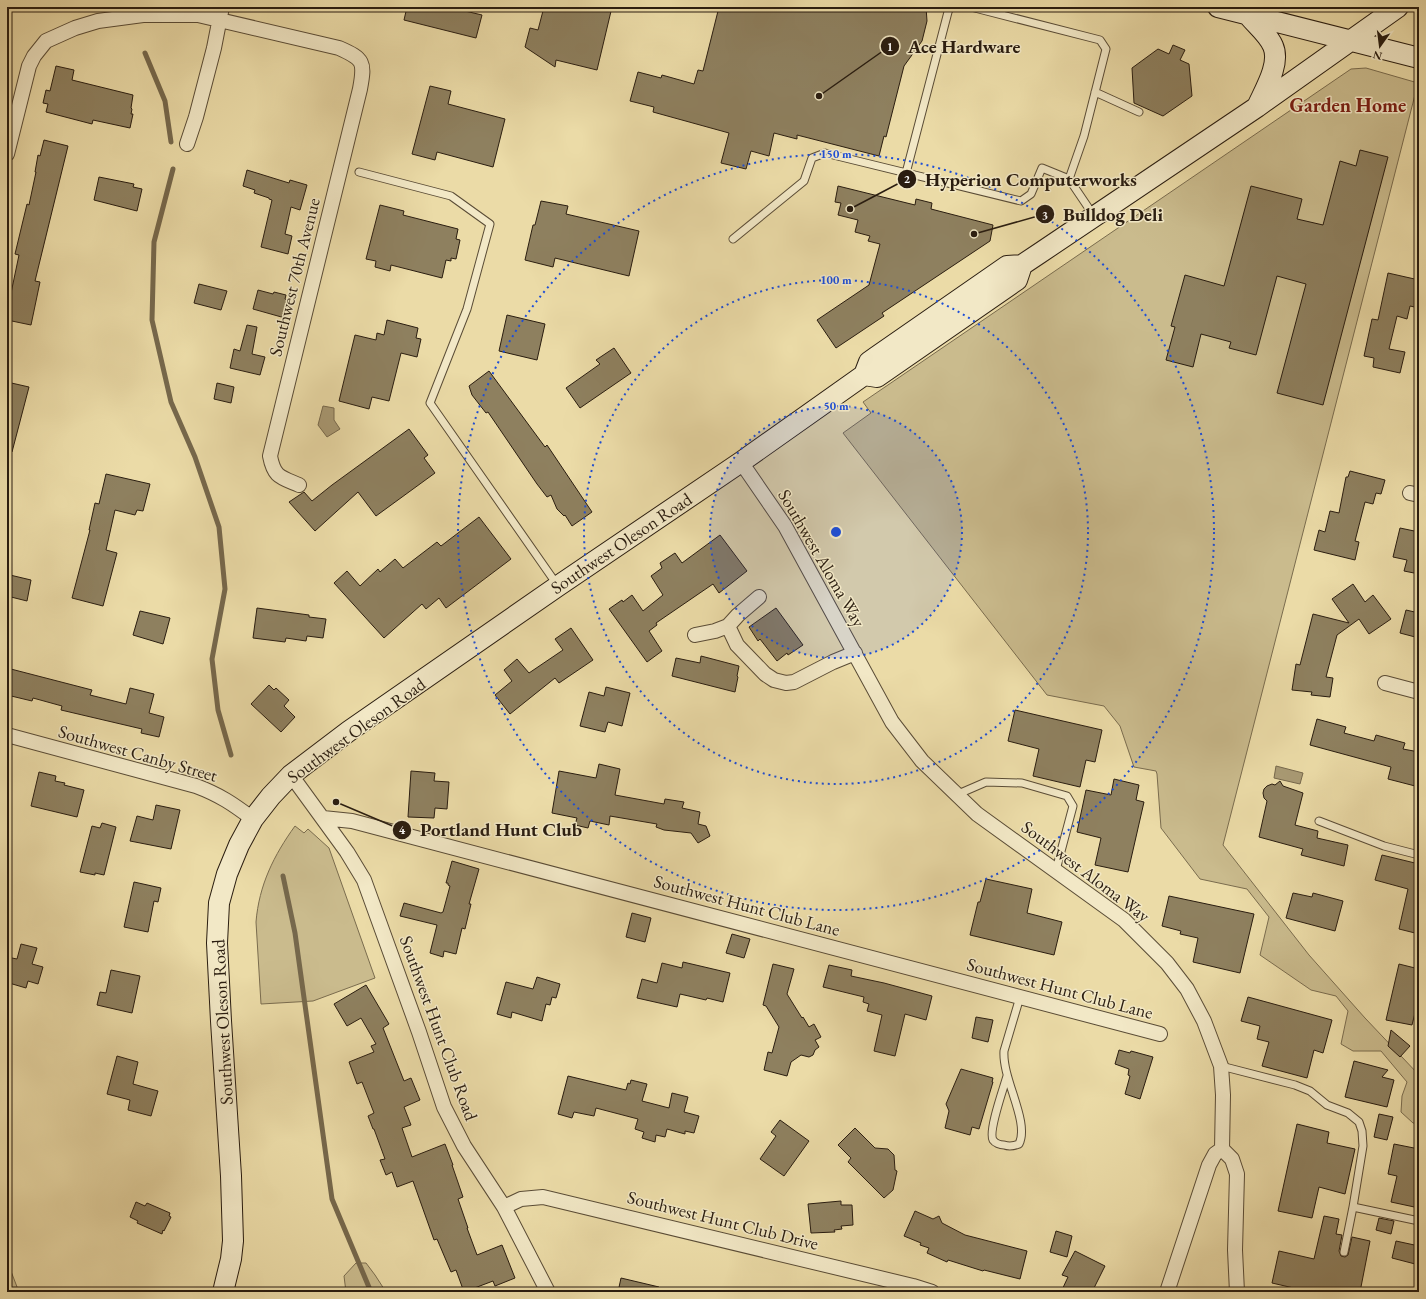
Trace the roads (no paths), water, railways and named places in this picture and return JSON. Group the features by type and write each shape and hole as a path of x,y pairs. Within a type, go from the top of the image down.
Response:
{"main road":[{"path":"1219,7 1419,58"},
{"name":"Southwest Oleson Road","path":"223,1292 231,1259 233,1241 232,1176 217,943 219,903 227,874 239,845 254,819 271,796 291,775 349,731 558,586 741,462 864,375 877,377 1017,280 1022,265 1257,107 1398,7"},
{"path":"1248,15 1268,37 1275,53 1275,64 1257,107"}],"street":[{"path":"7,154 29,66 39,48 46,41 75,28 98,21 142,15 198,15 220,13 214,48 198,110 187,144"},
{"name":"Southwest 70th Avenue","path":"220,13 339,48 353,54 358,58 363,70 360,89 270,456 272,468 281,478 299,485"},
{"name":"Southwest Aloma Way","path":"741,462 786,526 892,722 922,761 977,814 1124,920 1167,963 1187,989 1199,1010 1221,1066 1223,1095 1222,1149"},
{"path":"695,635 728,626 738,615 759,597"},
{"name":"Southwest Aloma Way","path":"728,626 737,645 765,674 774,680 786,684 794,682 833,662 855,653"},
{"path":"1385,683 1419,692"},
{"name":"Southwest Canby Street","path":"7,735 196,786 229,801 254,819"},
{"path":"291,775 323,818"},
{"name":"Southwest Hunt Club Lane","path":"323,818 352,820 1160,1034"},
{"name":"Southwest Hunt Club Road","path":"323,818 347,852 364,880 444,1106 464,1146 504,1207 548,1292"},
{"path":"1167,1292 1209,1165 1215,1154 1222,1149 1232,1159 1237,1174 1235,1250 1237,1292"},
{"name":"Southwest Hunt Club Drive","path":"504,1207 521,1199 543,1197 913,1286 932,1292"}],"lane":[{"path":"906,173 950,7"},
{"path":"971,7 1100,40 1106,49 1084,136 1069,179"},
{"path":"1096,92 1139,112"},
{"path":"733,239 804,181 812,158 825,153 1021,202 1031,194 1042,168 1069,179 1094,216"},
{"path":"358,172 451,196 490,224 467,310 430,403 558,586"},
{"path":"956,795 986,782 1022,783 1067,796 1073,806 1056,870"},
{"path":"1319,821 1384,846 1419,855"},
{"path":"1007,1076 994,1122 992,1135 993,1140 999,1144 1013,1146 1019,1144 1022,1138 1022,1128 1007,1076 1004,1051 1020,997"},
{"path":"1221,1066 1295,1085 1310,1091 1327,1105 1348,1113 1359,1122 1362,1131 1363,1146 1344,1252"},
{"path":"1353,1207 1419,1220"}],"waterway":[{"path":"145,53 165,101 171,142"},
{"path":"173,169 154,242 152,320 171,402 195,457 219,527 225,589 212,659 218,710 231,755"},
{"path":"283,876 295,933 332,1199 371,1292"}],"place":[{"name":"Ace Hardware","path":"819,96"},
{"name":"Hyperion Computerworks","path":"850,209"},
{"name":"Bulldog Deli","path":"974,234"},
{"name":"Portland Hunt Club","path":"336,802"}],"district":[{"name":"Garden Home","path":"1348,105"}]}
